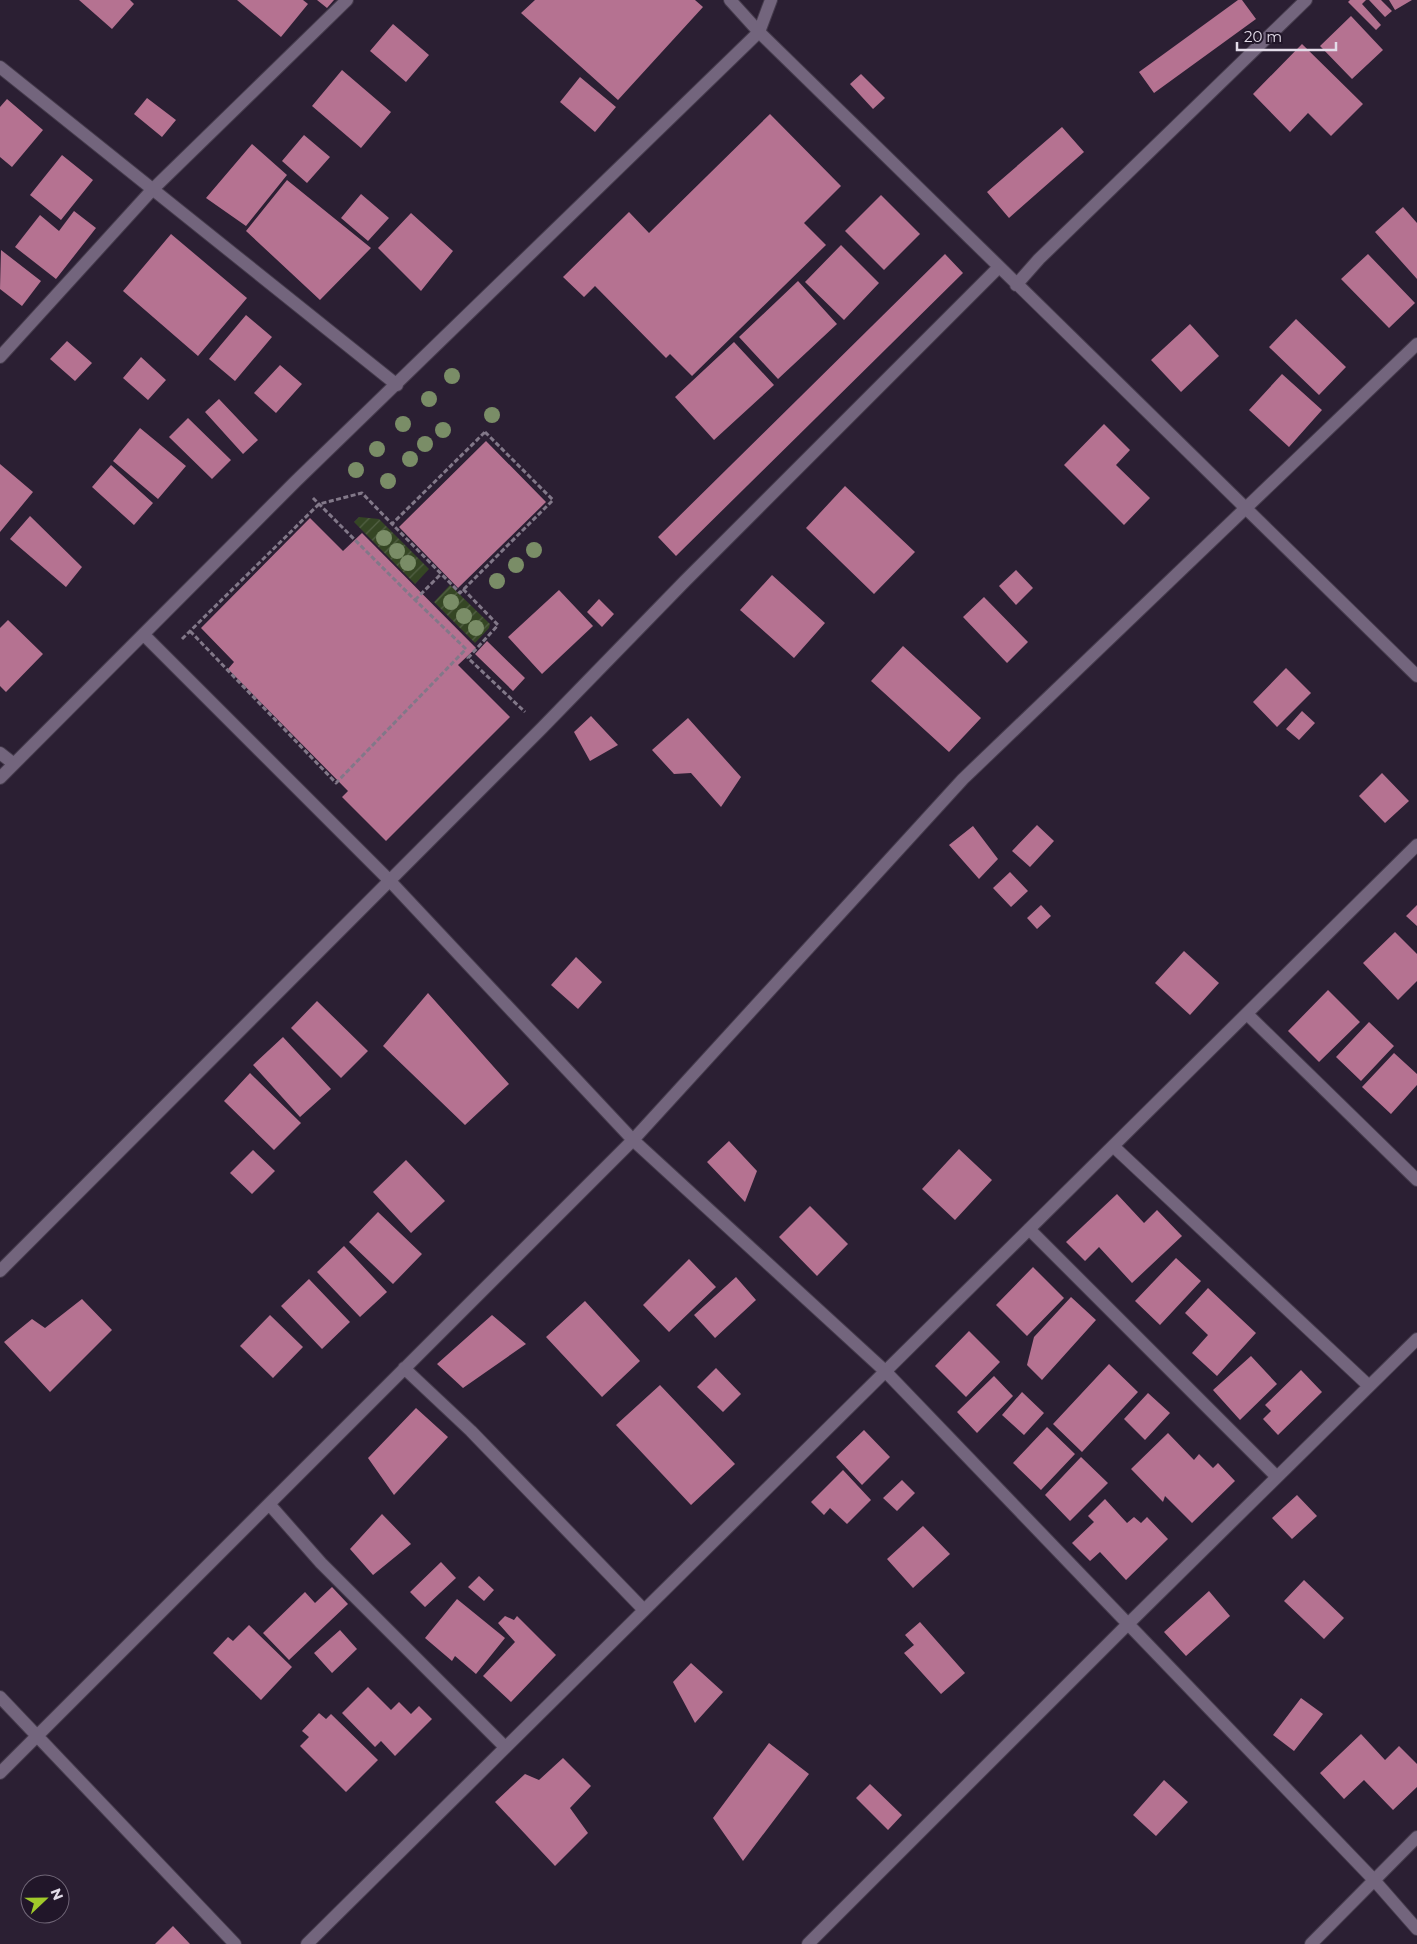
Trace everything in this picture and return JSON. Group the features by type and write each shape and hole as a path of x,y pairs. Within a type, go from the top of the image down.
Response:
{"street":[{"path":"0,356 152,190 347,0"},
{"path":"730,0 759,32 998,268 1247,507 1417,676"},
{"path":"0,778 296,481 759,32 771,0"},
{"path":"1016,285 1039,259 1306,0"},
{"path":"0,67 397,385"},
{"path":"0,1271 998,268"},
{"path":"0,1773 633,1140 962,779 1417,344"},
{"path":"144,635 389,880 633,1140 885,1371 1374,1880 1417,1929"},
{"path":"0,753 14,764"},
{"path":"307,1944 1417,845"},
{"path":"1247,1014 1417,1180"},
{"path":"1113,1146 1369,1386"},
{"path":"1029,1229 1277,1477"},
{"path":"808,1944 1417,1339"},
{"path":"404,1368 471,1431 644,1610"},
{"path":"270,1504 321,1563 505,1747"},
{"path":"0,1697 235,1944"},
{"path":"1311,1944 1417,1837"}],"path":[{"path":"185,636 318,503 362,494 460,593 552,500 485,432 392,524"},
{"path":"190,631 336,784 466,649 318,503"},
{"path":"415,600 441,574"},
{"path":"463,590 498,625 468,658 523,711"}],"green space":[{"path":"359,517 379,519 429,569 415,584 354,522"},
{"path":"450,585 490,624 489,628 475,643 434,602"}],"building":[{"path":"79,0 130,0 134,4 112,29"},
{"path":"237,0 303,0 308,4 281,37"},
{"path":"317,0 334,0 327,8"},
{"path":"535,0 695,0 703,7 618,100 521,13"},
{"path":"1238,0 1242,0 1256,19 1154,93 1139,72"},
{"path":"1350,0 1366,0 1362,4 1381,25 1376,30 1348,2"},
{"path":"1369,0 1381,0 1392,11 1385,17"},
{"path":"1389,0 1412,0 1395,10"},
{"path":"1351,16 1383,50 1352,79 1320,46"},
{"path":"393,24 429,55 406,82 370,51"},
{"path":"1302,44 1363,104 1331,136 1308,113 1290,132 1253,94"},
{"path":"342,70 391,112 361,148 312,106"},
{"path":"861,74 885,98 873,109 850,84"},
{"path":"580,77 616,107 595,132 560,102"},
{"path":"147,98 176,120 162,137 134,114"},
{"path":"7,99 43,130 12,167 0,157 0,107"},
{"path":"770,114 841,186 804,223 826,245 692,376 670,354 666,358 595,286 584,297 563,277 629,212 649,233"},
{"path":"1062,127 1084,152 1009,218 987,192"},
{"path":"304,135 330,157 307,183 282,161"},
{"path":"252,144 287,175 246,226 206,198"},
{"path":"62,155 93,180 61,220 30,195"},
{"path":"287,180 371,248 320,300 246,231"},
{"path":"361,194 389,218 368,241 341,218"},
{"path":"881,195 920,234 884,270 845,231"},
{"path":"1403,207 1417,223 1417,279 1375,232"},
{"path":"74,211 96,228 56,279 15,247 40,215 59,231"},
{"path":"411,213 453,251 421,291 378,248"},
{"path":"171,234 247,298 198,356 123,291"},
{"path":"841,245 879,283 844,320 805,282"},
{"path":"1,250 41,281 22,306 0,289"},
{"path":"945,254 963,273 676,556 658,537"},
{"path":"1368,254 1415,303 1389,328 1341,279"},
{"path":"798,281 837,324 778,379 739,337"},
{"path":"246,315 272,337 235,381 209,359"},
{"path":"1296,319 1346,367 1319,395 1269,347"},
{"path":"1190,324 1219,356 1181,392 1151,360"},
{"path":"67,341 92,363 75,381 50,359"},
{"path":"734,342 774,385 714,440 675,397"},
{"path":"141,357 166,380 148,400 123,378"},
{"path":"280,365 302,384 276,413 254,393"},
{"path":"1282,374 1322,410 1289,447 1249,410"},
{"path":"219,399 258,440 243,454 205,412"},
{"path":"188,418 231,460 212,479 169,437"},
{"path":"1104,424 1130,450 1116,465 1150,498 1124,525 1064,465"},
{"path":"140,428 186,466 158,499 113,461"},
{"path":"486,441 546,502 458,588 399,527"},
{"path":"0,464 33,492 0,532"},
{"path":"111,465 153,503 134,525 92,487"},
{"path":"845,486 915,552 874,594 806,528"},
{"path":"30,516 82,567 66,587 10,539"},
{"path":"310,518 343,551 362,533 476,648 458,665 510,717 386,841 342,797 348,791 228,669 234,662 201,628"},
{"path":"1016,570 1033,588 1016,605 999,586"},
{"path":"772,575 825,623 794,658 740,610"},
{"path":"559,590 593,626 542,674 508,637"},
{"path":"984,597 1028,642 1007,663 963,617"},
{"path":"599,599 614,614 602,627 587,612"},
{"path":"8,620 43,654 6,692 0,686 0,628"},
{"path":"487,641 525,678 513,691 475,654"},
{"path":"903,646 981,718 949,752 871,681"},
{"path":"1286,668 1311,693 1277,727 1253,702"},
{"path":"1302,711 1315,723 1299,740 1286,729"},
{"path":"591,716 618,745 590,761 574,732"},
{"path":"688,718 741,777 721,807 691,773 674,774 652,750"},
{"path":"1382,773 1409,801 1385,823 1359,796"},
{"path":"1037,825 1054,841 1030,867 1012,851"},
{"path":"973,826 998,859 979,879 949,845"},
{"path":"1010,872 1028,891 1011,907 993,888"},
{"path":"1041,905 1051,916 1037,929 1027,918"},
{"path":"1417,905 1417,926 1406,916"},
{"path":"1395,932 1417,954 1417,981 1398,1000 1363,963"},
{"path":"1184,951 1219,983 1190,1015 1155,983"},
{"path":"576,957 602,982 578,1009 551,985"},
{"path":"1328,990 1360,1022 1319,1062 1288,1031"},
{"path":"428,993 509,1084 465,1125 383,1046"},
{"path":"317,1001 368,1051 341,1078 291,1028"},
{"path":"1369,1022 1394,1046 1361,1081 1336,1057"},
{"path":"283,1037 331,1089 300,1117 253,1065"},
{"path":"1394,1053 1417,1074 1417,1085 1391,1114 1362,1087"},
{"path":"250,1073 301,1123 274,1150 224,1101"},
{"path":"729,1141 757,1171 745,1202 707,1162"},
{"path":"959,1149 992,1180 955,1220 922,1189"},
{"path":"253,1150 275,1171 252,1194 230,1173"},
{"path":"406,1160 445,1201 411,1233 373,1192"},
{"path":"1117,1194 1144,1223 1157,1210 1182,1236 1132,1283 1099,1247 1085,1261 1066,1242"},
{"path":"810,1206 848,1244 817,1276 779,1237"},
{"path":"378,1212 422,1254 393,1284 349,1242"},
{"path":"344,1246 387,1292 360,1317 317,1272"},
{"path":"1176,1258 1201,1281 1160,1325 1135,1301"},
{"path":"689,1259 716,1287 669,1332 643,1305"},
{"path":"1033,1267 1064,1298 1027,1336 996,1305"},
{"path":"736,1277 756,1300 715,1338 694,1315"},
{"path":"309,1279 350,1322 322,1349 281,1306"},
{"path":"1208,1288 1256,1333 1217,1376 1192,1353 1208,1335 1185,1313"},
{"path":"1071,1297 1096,1320 1042,1380 1027,1365 1034,1337"},
{"path":"82,1299 112,1330 50,1392 4,1342 32,1319 45,1328"},
{"path":"585,1301 640,1361 602,1397 546,1337"},
{"path":"270,1315 303,1347 273,1378 240,1346"},
{"path":"492,1315 526,1344 463,1388 437,1364"},
{"path":"969,1331 1000,1362 966,1397 935,1366"},
{"path":"1251,1356 1277,1384 1240,1420 1213,1390"},
{"path":"1109,1364 1138,1392 1082,1452 1053,1424"},
{"path":"716,1368 741,1394 723,1412 697,1387"},
{"path":"1301,1370 1322,1392 1278,1435 1263,1419 1271,1411 1265,1405"},
{"path":"994,1376 1013,1396 977,1433 957,1412"},
{"path":"660,1385 735,1464 691,1505 616,1425"},
{"path":"1022,1392 1044,1413 1024,1435 1002,1415"},
{"path":"1148,1393 1170,1413 1145,1440 1124,1419"},
{"path":"416,1408 448,1437 394,1495 368,1458"},
{"path":"1047,1427 1075,1454 1041,1490 1013,1463"},
{"path":"864,1430 890,1457 862,1485 836,1457"},
{"path":"1168,1433 1194,1460 1199,1454 1213,1468 1218,1463 1235,1481 1192,1523 1165,1496 1163,1502 1131,1469"},
{"path":"1081,1457 1108,1483 1070,1521 1045,1495"},
{"path":"843,1470 871,1500 847,1524 830,1508 824,1515 811,1502"},
{"path":"902,1480 915,1493 897,1511 883,1498"},
{"path":"1297,1495 1317,1516 1292,1539 1272,1518"},
{"path":"1105,1499 1127,1523 1134,1517 1141,1523 1147,1517 1168,1539 1126,1580 1100,1552 1090,1561 1072,1543 1094,1522 1088,1516"},
{"path":"382,1514 411,1544 373,1575 350,1549"},
{"path":"923,1526 950,1554 913,1588 887,1559"},
{"path":"441,1562 456,1578 425,1607 410,1592"},
{"path":"479,1576 494,1590 484,1601 468,1587"},
{"path":"1304,1580 1344,1618 1324,1639 1284,1601"},
{"path":"332,1587 348,1604 289,1660 263,1633 305,1592 315,1603"},
{"path":"1209,1591 1230,1616 1186,1656 1164,1632"},
{"path":"457,1599 505,1638 476,1674 455,1656 452,1661 425,1638"},
{"path":"505,1616 514,1620 517,1616 556,1655 511,1702 483,1676 515,1642 498,1623"},
{"path":"920,1622 965,1673 941,1694 904,1653 914,1645 905,1635"},
{"path":"249,1625 292,1667 261,1700 213,1653 228,1637 233,1641"},
{"path":"340,1630 357,1649 332,1673 314,1653"},
{"path":"691,1663 723,1692 695,1723 673,1682"},
{"path":"368,1687 391,1710 399,1702 411,1714 419,1706 432,1719 395,1756 381,1741 375,1747 342,1713"},
{"path":"1301,1698 1323,1714 1294,1751 1273,1735"},
{"path":"319,1713 326,1719 331,1714 378,1760 346,1792 300,1746 309,1737 302,1731"},
{"path":"1361,1734 1385,1760 1399,1746 1417,1764 1417,1787 1393,1810 1364,1780 1344,1799 1320,1773"},
{"path":"769,1743 809,1774 743,1861 713,1818"},
{"path":"563,1758 591,1786 570,1808 588,1833 555,1866 495,1802 525,1774 539,1780"},
{"path":"1164,1780 1188,1802 1156,1836 1133,1815"},
{"path":"870,1784 902,1815 888,1830 856,1798"},
{"path":"173,1926 190,1944 155,1944"}]}
